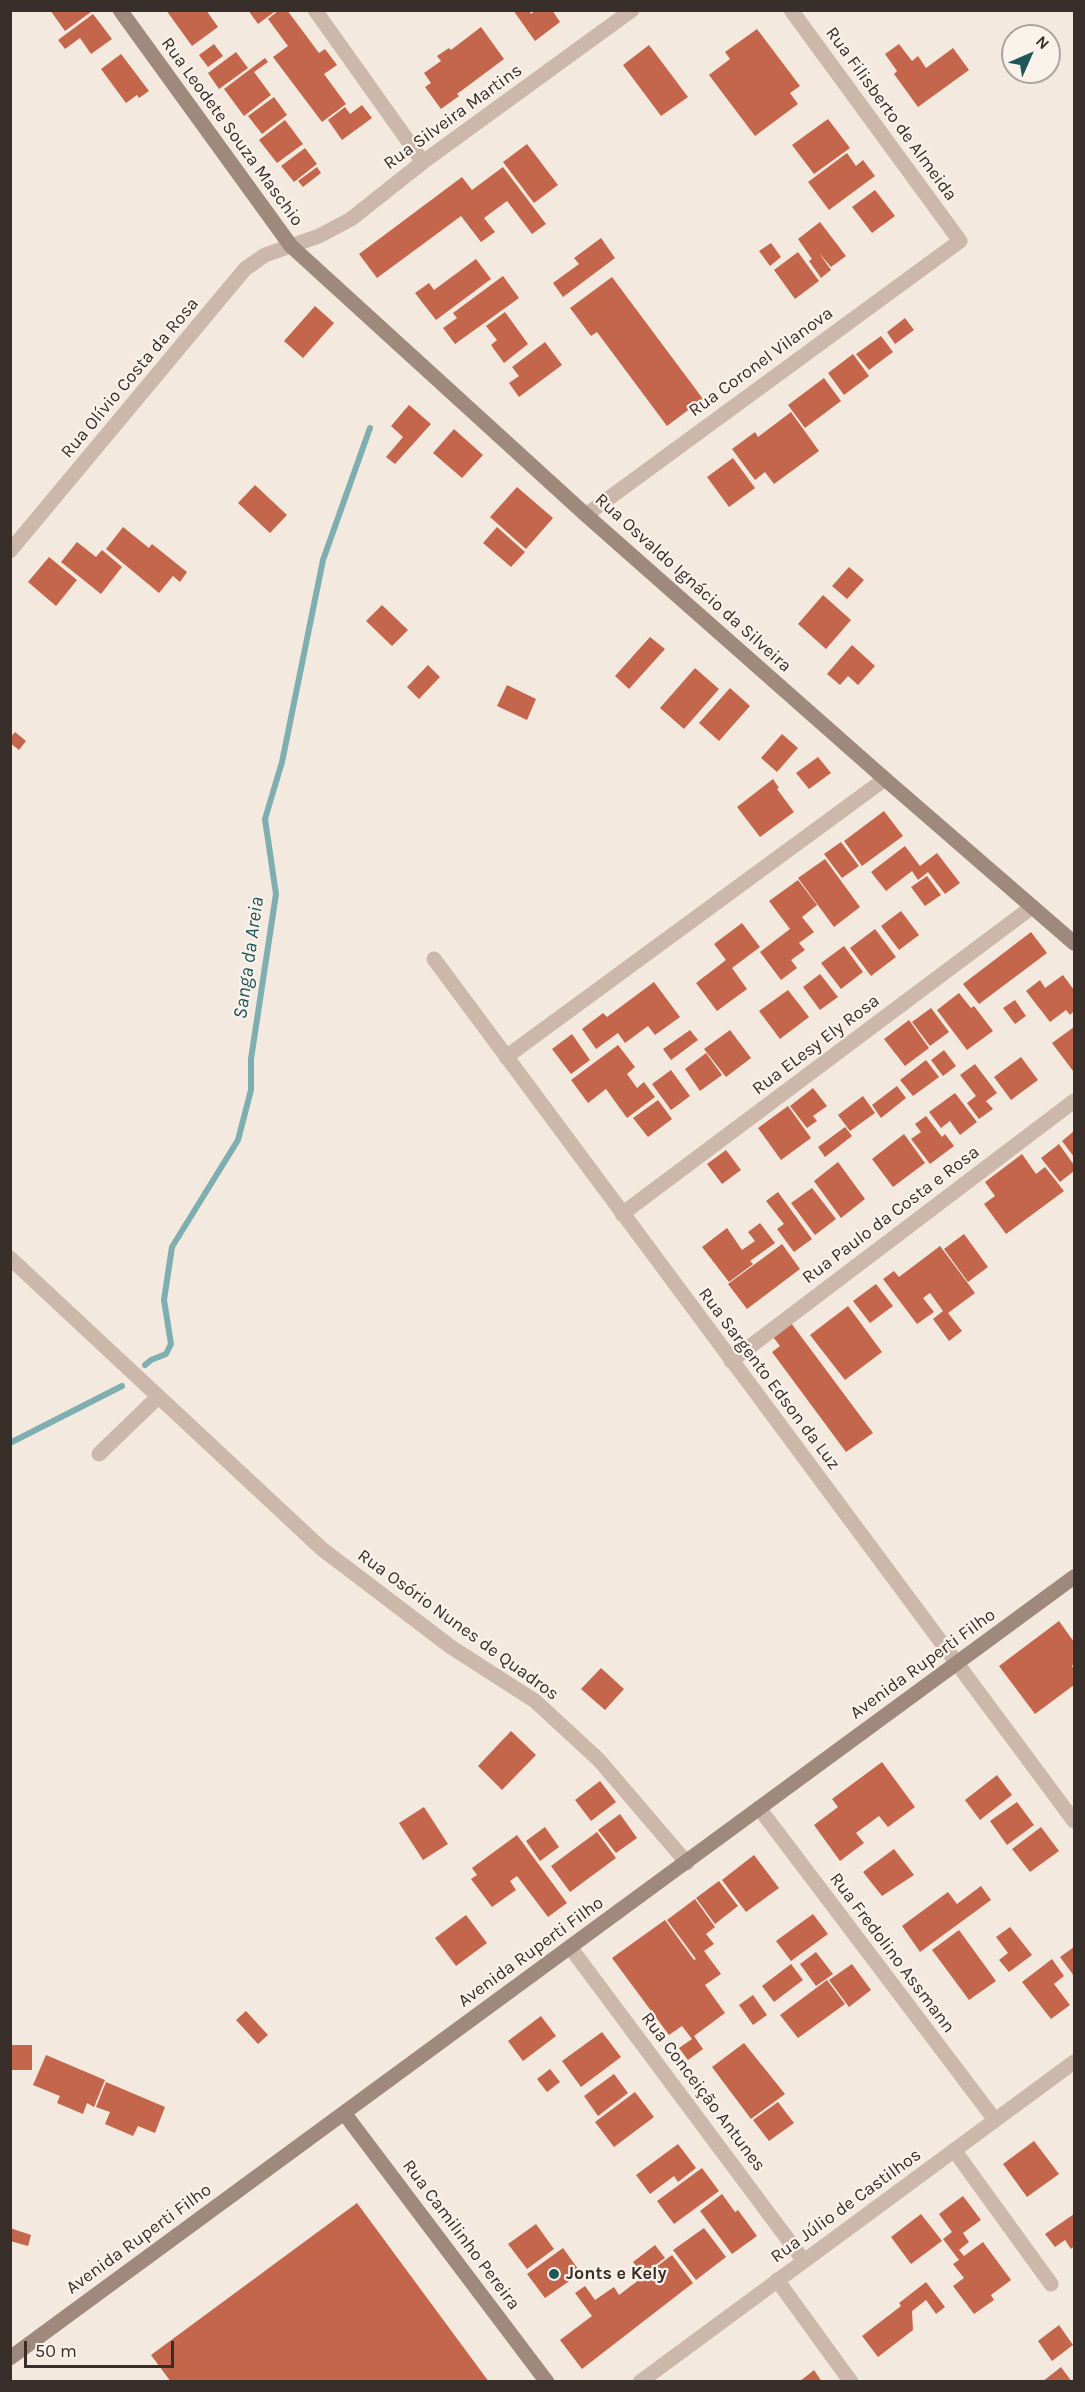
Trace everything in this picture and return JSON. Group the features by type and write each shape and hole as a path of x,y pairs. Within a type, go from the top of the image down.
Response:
{"street":[{"name":"Rua Leodete Souza Maschio","path":"120,10 291,246"},
{"path":"315,10 423,162"},
{"name":"Rua Silveira Martins","path":"291,246 319,236 351,219 423,162 632,10"},
{"name":"Rua Filisberto de Almeida","path":"791,10 960,241"},
{"name":"Rua Coronel Vilanova","path":"586,515 960,241"},
{"name":"Rua Osvaldo Ignácio da Silveira","path":"291,246 586,515 1074,943"},
{"name":"Rua Olívio Costa da Rosa","path":"10,551 245,270 265,255 291,246"},
{"path":"506,1057 885,779"},
{"name":"Rua ELesy Ely Rosa","path":"622,1214 1032,907"},
{"name":"Rua Sargento Edson da Luz","path":"434,959 1074,1821"},
{"name":"Rua Paulo da Costa e Rosa","path":"731,1361 1074,1101"},
{"name":"Rua Osório Nunes de Quadros","path":"10,1258 322,1549 451,1647 535,1701 599,1760 687,1863"},
{"path":"99,1454 158,1397"},
{"name":"Avenida Ruperti Filho","path":"10,2358 1074,1577"},
{"name":"Rua Fredolino Assmann","path":"759,1808 995,2120"},
{"name":"Rua Conceição Antunes","path":"570,1947 804,2260"},
{"name":"Rua Júlio de Castilhos","path":"640,2382 1074,2062"},
{"name":"Rua Camilinho Pereira","path":"344,2113 547,2382"},
{"path":"954,2150 1051,2284"},
{"path":"777,2280 851,2382"}],"building":[{"path":"50,10 90,10 91,12 65,31"},
{"path":"166,10 206,10 218,27 192,46"},
{"path":"248,10 277,10 258,24"},
{"path":"279,10 287,10 319,53 325,49 337,65 324,74 346,104 322,122 273,57 288,46 268,19"},
{"path":"513,10 529,10 531,14 536,10 552,10 560,22 535,41"},
{"path":"93,14 112,39 91,54 80,38 65,49 58,40"},
{"path":"481,27 504,59 457,94 459,96 441,109 425,87 431,83 424,73 441,61 437,56 449,48 451,50"},
{"path":"757,29 800,86 790,93 798,104 755,136 709,75 730,59 725,52"},
{"path":"214,44 223,56 208,67 199,55"},
{"path":"899,44 912,61 918,56 926,68 953,48 969,70 918,107 894,74 897,71 885,54"},
{"path":"649,45 688,97 661,116 623,65"},
{"path":"236,52 248,68 219,89 208,73"},
{"path":"121,54 149,91 139,98 137,95 126,103 101,69"},
{"path":"265,58 268,62 254,72 271,95 244,116 224,89"},
{"path":"274,97 287,115 262,134 248,116"},
{"path":"362,105 372,118 342,140 328,120 345,107 350,114"},
{"path":"828,119 850,148 814,174 792,145"},
{"path":"285,120 303,144 277,163 259,140"},
{"path":"527,144 558,185 534,203 503,162"},
{"path":"305,148 317,164 294,182 281,166"},
{"path":"847,153 856,166 863,160 875,176 829,210 808,182"},
{"path":"317,167 321,173 303,187 298,181"},
{"path":"503,167 546,224 532,234 507,201 484,218 495,232 481,242 461,216 377,278 359,254 462,177 472,190"},
{"path":"875,190 895,216 872,233 852,207"},
{"path":"820,222 846,256 831,267 819,253 831,270 821,278 809,261 812,259 798,239"},
{"path":"601,238 615,258 563,297 553,283 579,264 574,258"},
{"path":"771,243 781,257 770,266 759,251"},
{"path":"798,252 819,281 795,299 774,270"},
{"path":"476,259 491,279 436,320 415,293 429,283 434,290"},
{"path":"503,276 519,298 455,344 443,328 457,318 453,313"},
{"path":"612,277 703,399 667,426 597,332 591,336 570,308"},
{"path":"315,306 334,323 303,358 284,341"},
{"path":"505,312 528,344 504,363 491,345 497,340 486,326"},
{"path":"905,318 914,330 895,344 887,332"},
{"path":"881,336 893,352 869,370 856,354"},
{"path":"545,342 562,365 519,397 509,383 519,376 512,367"},
{"path":"853,354 869,376 844,395 828,373"},
{"path":"824,378 841,401 805,428 788,405"},
{"path":"409,405 431,424 395,464 386,457 403,437 391,426"},
{"path":"791,412 819,451 774,484 765,472 755,480 732,449 755,432 758,437"},
{"path":"454,429 483,455 462,478 433,453"},
{"path":"733,458 755,488 729,507 707,477"},
{"path":"255,485 287,515 270,533 238,503"},
{"path":"517,487 553,518 526,549 490,517"},
{"path":"123,527 149,548 152,544 187,572 180,582 173,576 159,593 106,549"},
{"path":"497,527 525,552 511,567 483,543"},
{"path":"77,542 96,557 102,550 122,567 101,594 61,562"},
{"path":"49,557 77,580 56,606 28,582"},
{"path":"849,567 864,580 847,599 832,586"},
{"path":"823,595 851,620 826,649 798,624"},
{"path":"382,605 408,630 392,646 366,621"},
{"path":"650,637 665,649 629,689 615,676"},
{"path":"852,645 875,666 858,685 848,676 840,685 827,674"},
{"path":"428,665 440,677 419,699 407,687"},
{"path":"695,668 719,689 684,729 660,708"},
{"path":"507,685 536,699 527,720 497,706"},
{"path":"730,688 750,706 719,741 699,723"},
{"path":"15,732 26,741 19,750 10,743 10,738"},
{"path":"782,734 798,748 777,772 761,758"},
{"path":"818,757 831,773 809,789 796,773"},
{"path":"773,779 779,788 777,789 794,812 760,837 737,807"},
{"path":"884,811 903,836 862,866 844,841"},
{"path":"841,842 859,866 842,878 824,854"},
{"path":"905,846 920,866 937,853 960,883 945,894 928,872 918,880 912,871 886,891 871,872"},
{"path":"825,859 860,907 834,927 798,878"},
{"path":"927,876 941,895 925,906 911,887"},
{"path":"798,880 817,905 802,917 814,932 799,943 805,950 791,960 797,968 781,980 760,952 790,929 769,901"},
{"path":"901,911 919,935 899,950 881,926"},
{"path":"742,923 760,947 732,968 747,989 717,1011 696,983 726,960 714,944"},
{"path":"875,929 896,957 871,976 850,948"},
{"path":"1031,932 1047,953 979,1004 963,984"},
{"path":"844,946 863,972 841,989 821,963"},
{"path":"820,974 838,997 820,1010 803,987"},
{"path":"1063,975 1074,990 1074,1011 1070,1015 1066,1010 1050,1022 1026,991 1040,980 1045,988"},
{"path":"654,982 680,1017 655,1035 648,1026 625,1043 618,1033 596,1049 582,1029 603,1013 607,1017"},
{"path":"788,990 809,1017 780,1039 759,1011"},
{"path":"959,993 971,1008 974,1006 993,1031 967,1050 937,1010"},
{"path":"1015,1000 1026,1016 1015,1024 1003,1008"},
{"path":"931,1008 949,1032 930,1046 912,1022"},
{"path":"909,1020 929,1048 905,1066 884,1039"},
{"path":"1074,1027 1074,1070 1073,1071 1052,1043"},
{"path":"690,1030 698,1040 671,1060 663,1049"},
{"path":"730,1030 751,1058 726,1077 704,1049"},
{"path":"572,1034 590,1060 571,1074 552,1049"},
{"path":"618,1045 635,1067 627,1074 637,1088 644,1082 655,1097 627,1118 606,1089 588,1103 571,1080"},
{"path":"944,1050 956,1066 943,1076 931,1060"},
{"path":"706,1053 722,1075 700,1091 685,1069"},
{"path":"1021,1057 1038,1080 1011,1100 994,1077"},
{"path":"926,1060 939,1077 913,1096 900,1080"},
{"path":"975,1064 997,1093 986,1101 993,1109 979,1119 967,1103 976,1096 960,1075"},
{"path":"671,1070 690,1096 671,1110 652,1084"},
{"path":"897,1086 906,1098 881,1118 872,1105"},
{"path":"813,1088 827,1106 813,1116 817,1121 807,1128 790,1106"},
{"path":"955,1093 977,1122 960,1135 950,1121 941,1128 929,1112"},
{"path":"863,1096 875,1113 850,1131 838,1115"},
{"path":"658,1100 672,1119 648,1137 633,1118"},
{"path":"788,1106 811,1138 781,1160 758,1128"},
{"path":"926,1116 942,1137 945,1134 954,1146 930,1164 911,1139 921,1132 915,1124"},
{"path":"845,1127 852,1136 825,1157 818,1147"},
{"path":"1074,1131 1074,1157 1062,1141"},
{"path":"904,1134 925,1163 893,1187 872,1159"},
{"path":"1059,1144 1074,1165 1074,1171 1060,1182 1041,1158"},
{"path":"726,1150 741,1170 722,1184 707,1164"},
{"path":"1022,1154 1036,1174 1045,1167 1064,1191 1006,1234 984,1204 995,1196 985,1182"},
{"path":"838,1162 865,1199 841,1218 814,1181"},
{"path":"812,1188 836,1219 815,1235 791,1203"},
{"path":"778,1192 812,1239 794,1252 777,1229 784,1224 766,1201"},
{"path":"760,1223 775,1243 750,1261 753,1264 729,1282 702,1247 727,1228 742,1250 755,1241 748,1232"},
{"path":"964,1234 988,1267 968,1282 944,1249"},
{"path":"782,1244 800,1269 747,1309 728,1284"},
{"path":"940,1246 975,1293 948,1313 962,1331 949,1341 933,1319 943,1311 930,1293 923,1298 934,1312 917,1324 883,1279 894,1271 899,1277"},
{"path":"876,1284 893,1306 870,1323 853,1301"},
{"path":"848,1306 882,1352 845,1380 810,1335"},
{"path":"791,1323 873,1433 846,1452 772,1352 780,1346 773,1337"},
{"path":"1059,1621 1074,1642 1072,1666 1074,1685 1035,1714 999,1666"},
{"path":"601,1668 624,1689 605,1710 581,1689"},
{"path":"511,1731 536,1755 502,1790 478,1766"},
{"path":"882,1762 915,1807 888,1827 879,1816 856,1833 864,1843 840,1861 814,1825 838,1807 832,1799"},
{"path":"997,1775 1012,1795 980,1820 965,1800"},
{"path":"600,1781 616,1802 591,1821 575,1800"},
{"path":"1017,1802 1034,1825 1007,1845 990,1821"},
{"path":"424,1807 448,1844 423,1860 399,1823"},
{"path":"620,1814 637,1838 616,1853 598,1830"},
{"path":"545,1827 559,1847 540,1861 526,1841"},
{"path":"1041,1827 1059,1851 1030,1872 1012,1849"},
{"path":"597,1832 616,1858 570,1892 551,1866"},
{"path":"517,1835 567,1903 548,1917 517,1876 510,1881 516,1890 492,1907 471,1879 477,1875 472,1868"},
{"path":"894,1849 914,1875 882,1896 863,1872"},
{"path":"754,1855 779,1888 746,1912 722,1880"},
{"path":"719,1881 738,1906 715,1924 696,1898"},
{"path":"981,1886 991,1900 920,1952 902,1926 948,1892 957,1904"},
{"path":"695,1899 715,1927 706,1934 714,1944 704,1951 721,1974 705,1985 725,2013 694,2036 703,2049 688,2060 679,2048 692,2039 682,2026 669,2035 612,1958 665,1920 694,1960 696,1959 667,1920"},
{"path":"813,1914 828,1934 791,1961 776,1941"},
{"path":"466,1915 487,1943 456,1966 435,1938"},
{"path":"1010,1927 1032,1955 1009,1972 999,1960 1008,1953 996,1937"},
{"path":"959,1930 996,1981 969,2000 932,1950"},
{"path":"1074,1947 1074,1976 1060,1957"},
{"path":"816,1952 833,1974 816,1986 800,1964"},
{"path":"1052,1959 1064,1976 1054,1984 1070,2005 1051,2019 1022,1982"},
{"path":"791,1964 803,1980 774,2002 762,1986"},
{"path":"852,1964 871,1990 849,2007 829,1980"},
{"path":"827,1980 845,2004 798,2038 780,2015"},
{"path":"753,1995 767,2015 753,2025 739,2005"},
{"path":"246,2011 268,2035 258,2044 236,2020"},
{"path":"541,2016 556,2036 523,2061 508,2041"},
{"path":"602,2032 621,2057 581,2087 562,2061"},
{"path":"744,2043 785,2094 751,2119 712,2067"},
{"path":"10,2045 32,2045 32,2070 10,2070"},
{"path":"46,2055 105,2080 94,2107 87,2103 83,2114 57,2103 60,2096 33,2085"},
{"path":"550,2069 560,2082 547,2092 537,2079"},
{"path":"614,2074 628,2093 598,2116 584,2096"},
{"path":"106,2082 165,2107 155,2133 138,2126 133,2136 105,2124 110,2112 96,2107"},
{"path":"635,2092 654,2117 614,2147 595,2122"},
{"path":"778,2102 794,2123 769,2141 753,2120"},
{"path":"1034,2141 1059,2174 1027,2197 1003,2164"},
{"path":"678,2144 696,2168 678,2182 674,2176 650,2194 636,2175"},
{"path":"702,2168 719,2191 674,2224 657,2201"},
{"path":"722,2194 735,2212 738,2210 757,2236 732,2254 700,2211"},
{"path":"963,2196 981,2220 963,2233 969,2242 959,2250 964,2256 983,2242 1011,2280 991,2295 994,2300 974,2314 953,2286 964,2278 953,2264 959,2260 943,2239 952,2232 939,2214"},
{"path":"357,2203 489,2382 171,2382 151,2355"},
{"path":"921,2214 942,2241 911,2264 891,2237"},
{"path":"1074,2214 1074,2246 1071,2249 1065,2240 1055,2247 1045,2234"},
{"path":"536,2224 554,2249 527,2269 508,2244"},
{"path":"10,2228 31,2235 28,2246 10,2241"},
{"path":"704,2228 726,2257 696,2280 673,2250"},
{"path":"655,2245 665,2258 643,2274 633,2262"},
{"name":"Jonts e Kely","path":"563,2248 581,2273 545,2298 527,2274"},
{"path":"672,2255 693,2283 582,2369 560,2340 592,2316 575,2293 585,2286 595,2300 614,2287 619,2295"},
{"path":"926,2282 945,2307 936,2314 926,2300 912,2311 913,2330 878,2357 862,2336 901,2306 899,2303"},
{"path":"1059,2325 1073,2345 1052,2361 1038,2341"},
{"path":"1061,2367 1072,2382 1042,2382"},
{"path":"814,2370 822,2382 799,2382"}],"waterway":[{"name":"Sanga da Areia","path":"145,1365 166,1354 171,1344 164,1300 172,1247 238,1140 251,1090 251,1059 276,894 265,819 282,762 323,560 370,428"},
{"name":"Sanga da Areia","path":"10,1443 122,1386"}],"place":[{"name":"Jonts e Kely","path":"554,2274"}]}
